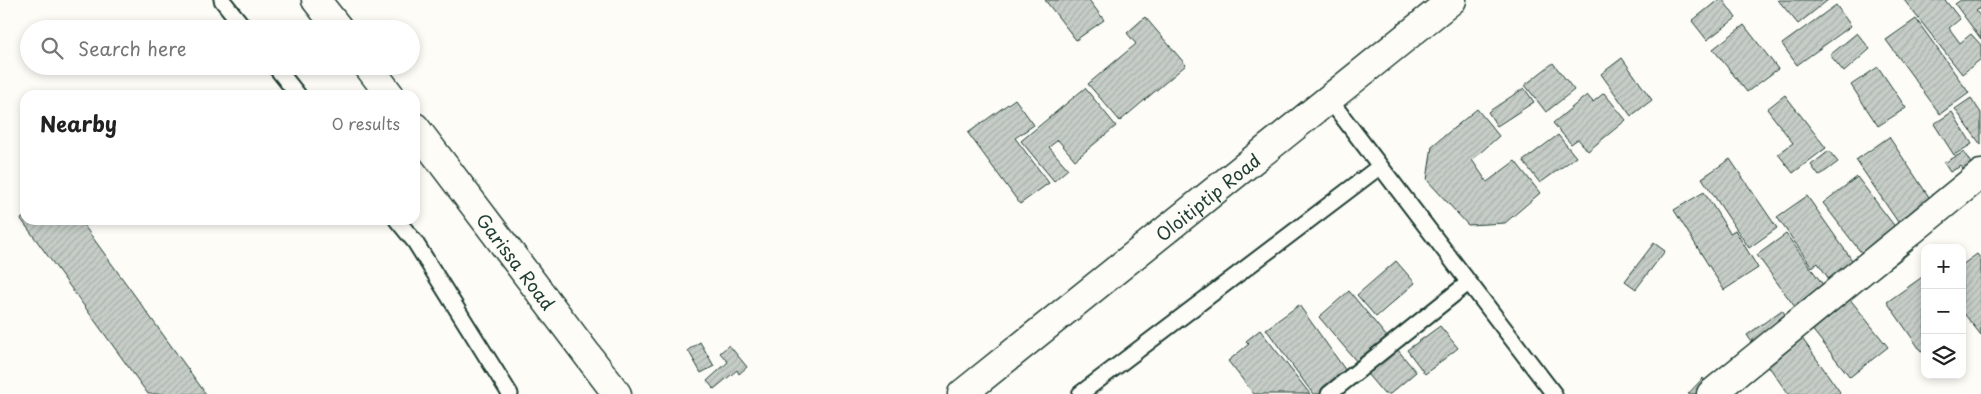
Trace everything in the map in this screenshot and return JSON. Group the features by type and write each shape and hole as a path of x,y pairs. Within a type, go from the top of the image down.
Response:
{"main road":[{"path":"316,0 332,20"},
{"name":"Oloitiptip Road","path":"962,394 1452,0"},
{"path":"375,75 386,90"},
{"name":"Garissa Road","path":"420,134 616,394"},
{"path":"1711,394 1981,174"}],"lane":[{"path":"222,0 238,20"},
{"path":"282,75 294,90"},
{"path":"1329,99 1554,394"},
{"path":"1080,394 1380,167"},
{"path":"402,225 415,242 510,394"},
{"path":"1329,394 1468,283"}],"building":[{"path":"1045,0 1089,0 1104,20 1076,40"},
{"path":"1718,0 1723,0 1736,18 1707,40 1692,21"},
{"path":"1778,0 1828,0 1798,24"},
{"path":"1904,0 1945,0 1960,19 1949,28 1960,43 1971,34 1981,45 1981,59 1962,74"},
{"path":"1961,0 1981,0 1981,8 1976,11 1981,17 1981,39 1955,4"},
{"path":"1836,5 1851,26 1797,65 1782,44"},
{"path":"1145,17 1186,65 1120,121 1088,84 1136,44 1127,33"},
{"path":"1916,19 1969,93 1940,114 1886,40"},
{"path":"1744,25 1778,69 1747,92 1713,49"},
{"path":"1857,33 1870,49 1844,72 1830,55"},
{"path":"1622,58 1652,100 1631,116 1601,74"},
{"path":"1553,63 1574,90 1546,112 1525,85"},
{"path":"1878,67 1906,108 1878,126 1851,85"},
{"path":"1085,88 1116,126 1075,160 1058,140 1049,147 1068,169 1054,181 1021,141"},
{"path":"1524,88 1534,102 1497,126 1488,112"},
{"path":"1604,93 1626,120 1588,151 1578,139 1571,144 1553,123 1587,95 1593,102"},
{"path":"1785,95 1826,148 1793,173 1778,154 1793,143 1767,109"},
{"path":"1971,98 1981,113 1981,145 1955,109"},
{"path":"1015,99 1034,125 1015,138 1049,183 1020,204 968,133"},
{"path":"1477,109 1499,136 1472,160 1487,182 1515,161 1540,193 1505,223 1468,225 1427,180 1432,146"},
{"path":"1952,112 1972,144 1954,155 1934,124"},
{"path":"1558,135 1576,157 1540,183 1523,161"},
{"path":"1889,137 1933,203 1900,225 1856,160"},
{"path":"1829,151 1838,162 1819,176 1811,165"},
{"path":"1964,152 1975,170 1967,175 1961,166 1950,172 1944,163"},
{"path":"1730,159 1777,228 1749,248 1702,178"},
{"path":"1857,177 1913,250 1879,276 1823,203"},
{"path":"1704,192 1730,233 1735,230 1758,268 1724,290 1674,210"},
{"path":"1807,196 1859,270 1835,288 1818,263 1812,267 1777,217"},
{"path":"25,225 84,225 206,394 148,394"},
{"path":"1786,234 1832,297 1803,318 1757,255"},
{"path":"1654,243 1665,251 1636,289 1625,281"},
{"path":"1977,254 1981,259 1981,335 1966,316 1966,262"},
{"path":"1396,261 1415,283 1376,317 1357,295"},
{"path":"1921,278 1921,351 1887,302"},
{"path":"1349,291 1416,372 1390,394 1384,394 1319,317"},
{"path":"1849,298 1888,347 1850,377 1811,328"},
{"path":"1299,305 1351,378 1327,394 1313,394 1266,329"},
{"path":"1782,310 1840,392 1838,394 1788,394 1747,335"},
{"path":"1440,326 1458,348 1425,374 1407,350"},
{"path":"1260,330 1310,394 1254,394 1228,361 1249,344 1246,341"},
{"path":"700,342 714,366 701,373 688,350"},
{"path":"729,345 747,367 739,374 737,370 714,389 707,381 728,362 720,353"},
{"path":"1703,378 1716,394 1688,394"}]}
